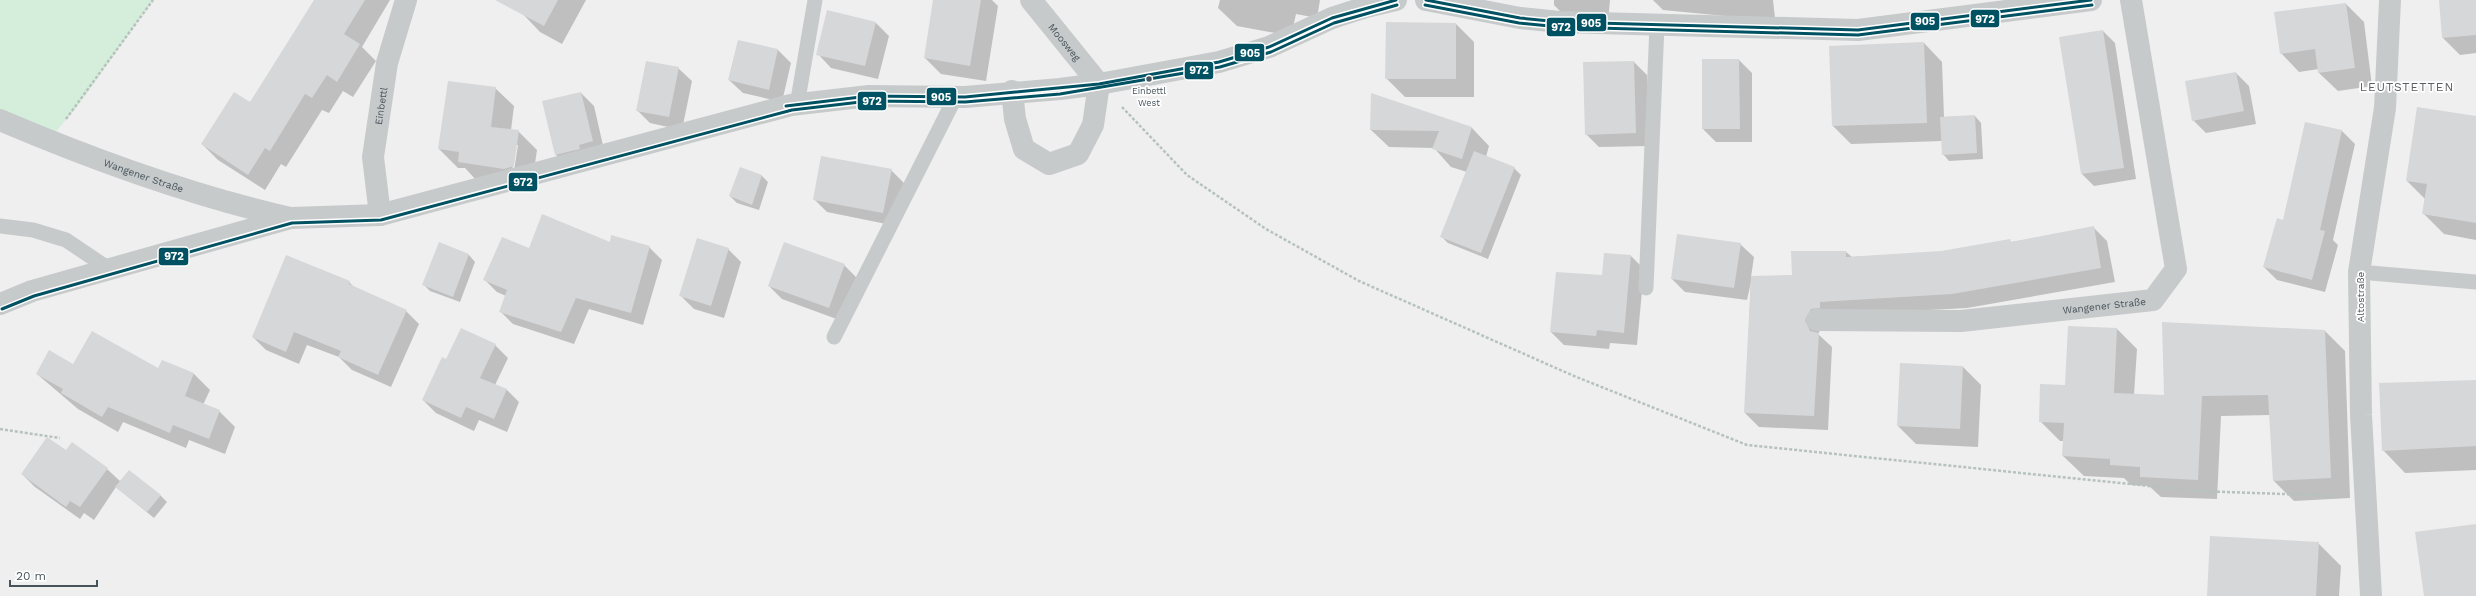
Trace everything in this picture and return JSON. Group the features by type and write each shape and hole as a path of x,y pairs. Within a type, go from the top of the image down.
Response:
{"street":[{"name":"Einbettl","path":"380,215 373,157 387,63 406,0"},
{"name":"Moosweg","path":"1031,0 1099,84"},
{"name":"Wangener Straße","path":"0,304 32,291 291,218 380,215 798,105 869,96 956,96 1099,84 1219,62 1269,47 1332,18 1366,7 1396,0"},
{"path":"1426,0 1543,20 1657,25 1858,30 2084,0"},
{"name":"Wangener Straße","path":"1817,320 1961,321 2153,300 2176,269 2131,0"},
{"name":"Altostraße","path":"2371,596 2367,497 2361,414 2360,272 2385,108 2390,0"},
{"path":"1012,92 1015,119 1024,149 1049,164 1078,154 1093,125 1099,84"},
{"name":"Wangener Straße","path":"0,120 48,141 225,203 291,218"}],"lane":[{"path":"798,105 815,0"},
{"path":"1646,288 1657,25"},
{"path":"834,337 956,96"},
{"path":"0,226 33,230 66,240 109,269"},
{"path":"2360,272 2476,282"}],"path":[{"path":"48,141 79,104 153,0"},
{"path":"1099,84 1187,175 1266,229 1359,281 1574,376 1747,445 2198,491 2367,497"},
{"path":"0,429 60,438"}],"green space":[{"path":"0,0 153,0 79,104 48,141 0,120"}],"building":[{"path":"314,0 365,0 344,34 360,44 337,82 327,75 312,98 305,94 270,151 265,148 248,175 201,144 234,92 250,102"},
{"path":"495,0 558,0 544,26"},
{"path":"933,0 981,0 970,66 924,58"},
{"path":"2439,0 2476,0 2476,35 2442,38"},
{"path":"2346,3 2355,68 2318,73 2315,49 2280,54 2274,12"},
{"path":"827,10 876,22 865,66 816,55"},
{"path":"1386,22 1456,23 1456,79 1385,79"},
{"path":"2103,30 2124,168 2081,174 2059,37"},
{"path":"738,40 778,49 769,90 728,80"},
{"path":"1924,42 1927,123 1832,126 1829,46"},
{"path":"1702,59 1739,59 1740,129 1702,129"},
{"path":"646,61 679,67 669,117 636,111"},
{"path":"1634,61 1636,133 1585,135 1583,62"},
{"path":"2236,72 2244,111 2192,121 2185,81"},
{"path":"448,81 496,87 491,127 519,130 514,166 504,169 458,162 459,152 438,149"},
{"path":"581,92 593,141 579,145 580,149 555,155 542,101"},
{"path":"1371,93 1472,127 1462,159 1432,149 1439,131 1370,130"},
{"path":"2417,107 2476,116 2476,223 2422,214 2427,184 2406,181"},
{"path":"1975,115 1977,153 1942,155 1940,117"},
{"path":"2305,122 2342,130 2320,230 2325,231 2312,280 2263,267 2277,218 2283,220"},
{"path":"1474,151 1515,167 1481,253 1440,237"},
{"path":"821,156 892,169 883,213 813,200"},
{"path":"740,167 762,175 752,205 729,196"},
{"path":"542,214 610,242 611,235 650,246 631,313 576,298 561,332 499,312 507,290 483,280 502,237 529,248"},
{"path":"2094,226 2101,268 1952,294 1820,302 1820,308 1811,309 1805,320 1810,331 1819,333 1814,416 1744,413 1751,276 1792,275 1791,251 1846,251 1846,257 1941,251 2010,239 2011,242"},
{"path":"1677,234 1741,243 1734,288 1671,279"},
{"path":"697,238 729,248 711,306 679,296"},
{"path":"439,242 469,254 453,297 422,285"},
{"path":"784,242 845,264 829,308 768,286"},
{"path":"1604,253 1631,255 1624,333 1597,330 1596,336 1550,332 1556,272 1602,275"},
{"path":"286,255 350,281 349,284 407,310 378,375 338,357 341,351 294,332 286,352 252,337"},
{"path":"2162,322 2325,330 2331,478 2273,481 2268,395 2202,396 2198,480 2140,477 2140,467 2110,465 2110,459 2062,456 2064,423 2039,422 2040,384 2065,385 2068,326 2117,328 2114,393 2164,395"},
{"path":"461,328 496,344 480,378 507,389 494,419 466,407 461,418 422,400 442,357 446,359"},
{"path":"92,331 158,368 162,360 194,373 185,396 220,410 209,439 173,425 170,433 108,407 102,417 61,393 63,389 36,374 49,350 73,364"},
{"path":"1900,363 1963,366 1960,429 1897,426"},
{"path":"2476,380 2476,446 2382,451 2379,383"},
{"path":"47,437 66,450 72,442 108,468 80,507 70,501 66,507 21,474"},
{"path":"129,470 161,495 147,512 115,487"},
{"path":"2476,524 2476,596 2424,596 2415,532"},
{"path":"2210,536 2319,542 2316,596 2207,596"}],"transit line":[{"name":"905","path":"786,106 869,96 965,97 1099,84 1219,62 1269,47 1332,18 1396,0"},
{"name":"905","path":"1426,0 1520,18 1560,22 1858,30 2091,0"},
{"name":"972","path":"2,309 34,296 292,223 381,220 792,110 869,101 965,102 1060,94 1220,67 1271,52 1334,23 1397,5"},
{"name":"972","path":"1425,5 1519,23 1560,27 1858,35 2092,5"}],"place":[{"name":"Einbettl West","path":"1149,79"}],"district":[{"name":"LEUTSTETTEN","path":"2407,87"}]}
